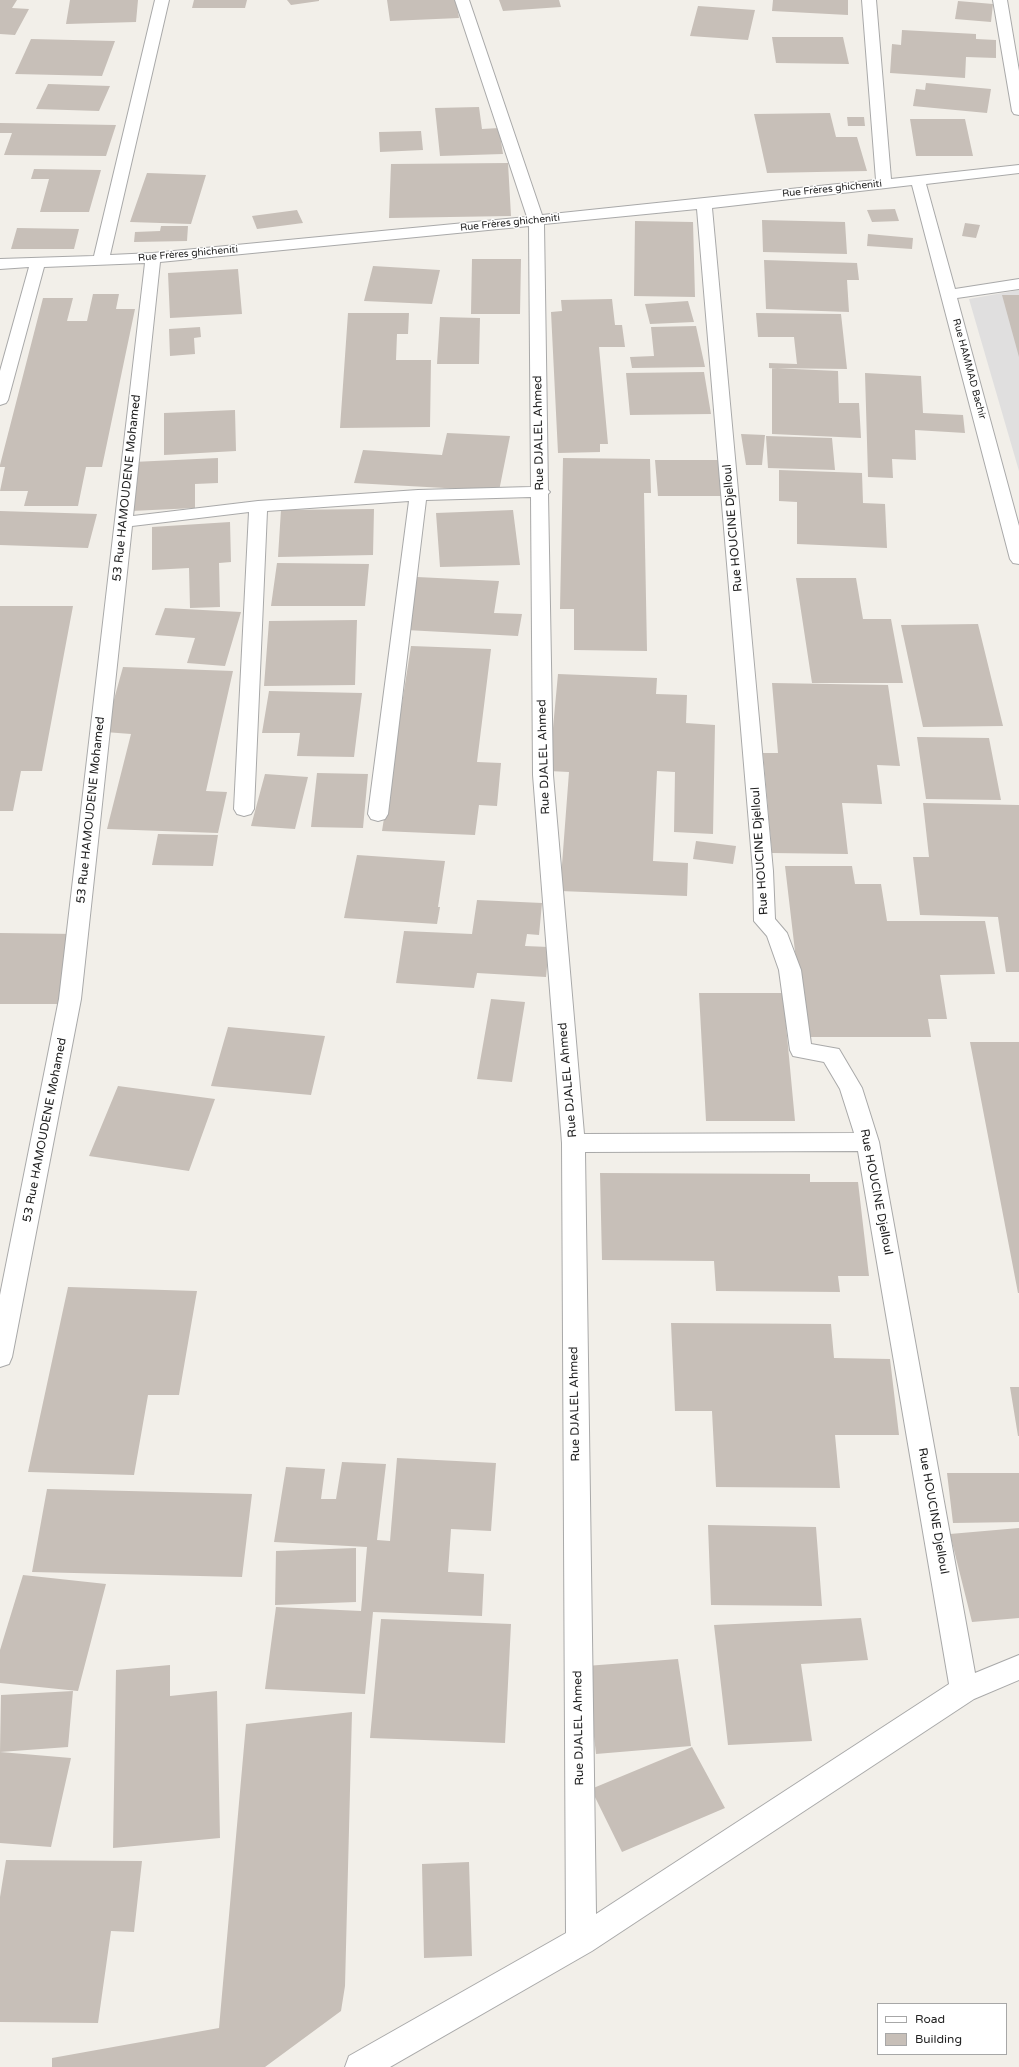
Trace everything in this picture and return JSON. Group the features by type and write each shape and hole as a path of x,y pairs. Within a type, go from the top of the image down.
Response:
{"street":[{"path":"101,260 162,0"},
{"name":"Rue DJALEL Ahmed","path":"462,0 536,220 543,775 573,1143 581,1941"},
{"path":"869,0 884,184"},
{"path":"1000,0 1019,110"},
{"name":"Rue Frères ghicheniti","path":"0,264 153,258 704,204 1019,169"},
{"name":"Rue HAMMAD Bachir","path":"918,180 1019,558"},
{"name":"Rue HOUCINE Djelloul","path":"704,204 762,863 765,921 776,933 790,970 801,1050 831,1055 851,1088 868,1142 964,1690"},
{"name":"53 Rue HAMOUDENE Mohamed","path":"0,1357 70,999 153,258"},
{"path":"0,400 38,262"},
{"path":"949,294 1019,284"},
{"path":"123,522 258,506 418,495 540,492"},
{"path":"378,814 418,495"},
{"path":"244,809 258,506"},
{"path":"573,1143 868,1142"},
{"path":"360,2067 581,1941 964,1690 1019,1667"}],"shaded area":[{"path":"1019,290 1019,471 969,299"}],"building":[{"path":"0,0 17,0 12,8 29,9 15,35 0,34"},
{"path":"70,0 138,0 136,22 66,24"},
{"path":"194,0 247,0 245,8 192,8"},
{"path":"287,0 319,0 319,1 291,5"},
{"path":"387,0 456,0 459,18 390,21"},
{"path":"499,0 559,0 561,7 503,11"},
{"path":"773,0 848,0 848,15 772,11"},
{"path":"958,1 993,4 991,22 955,19"},
{"path":"698,6 755,10 748,40 690,36"},
{"path":"902,30 976,34 976,39 996,40 996,58 966,57 965,78 890,73 892,44 901,45"},
{"path":"772,37 843,37 849,64 776,63"},
{"path":"31,39 115,41 102,76 15,74"},
{"path":"926,83 991,89 987,113 913,106 916,89 925,90"},
{"path":"48,84 110,86 99,111 36,109"},
{"path":"479,107 482,129 499,128 503,154 440,156 435,108"},
{"path":"830,113 836,137 857,137 867,171 767,173 754,114"},
{"path":"847,117 864,117 865,126 848,126"},
{"path":"910,119 965,119 973,156 916,156"},
{"path":"0,123 116,125 106,156 4,155 12,133 0,133"},
{"path":"421,131 423,150 380,152 379,132"},
{"path":"508,163 511,216 389,218 391,164"},
{"path":"34,169 101,170 89,212 40,212 49,179 31,179"},
{"path":"147,173 206,175 191,224 130,222"},
{"path":"895,209 899,221 872,222 867,210"},
{"path":"297,210 303,223 257,229 252,216"},
{"path":"762,220 845,222 847,254 763,252"},
{"path":"635,221 693,222 695,297 634,296"},
{"path":"965,223 980,225 976,238 962,236"},
{"path":"161,226 188,226 187,241 134,242 135,232 160,231"},
{"path":"17,228 79,229 74,249 11,249"},
{"path":"868,234 913,238 912,249 867,246"},
{"path":"472,259 521,259 520,314 471,314"},
{"path":"764,260 857,263 859,280 847,280 849,312 766,309"},
{"path":"373,266 440,270 432,304 364,301"},
{"path":"238,269 242,314 170,318 168,273"},
{"path":"93,294 119,294 116,309 135,309 102,467 86,467 78,506 24,506 28,491 0,491 5,467 0,467 0,465 43,298 73,298 67,321 87,321"},
{"path":"1002,295 1019,295 1019,357"},
{"path":"612,299 615,325 622,325 625,347 599,347 608,444 600,444 600,452 558,453 551,312 562,311 561,300"},
{"path":"688,301 694,322 650,324 645,304"},
{"path":"348,313 409,313 408,334 397,334 396,360 431,360 430,427 340,428"},
{"path":"756,313 841,314 847,369 769,368 769,363 797,364 794,337 758,337"},
{"path":"440,317 480,318 479,364 437,364"},
{"path":"696,326 705,367 632,368 630,357 654,356 651,327"},
{"path":"200,327 201,337 194,338 195,354 170,356 169,329"},
{"path":"772,368 838,371 839,403 859,403 861,438 772,434"},
{"path":"704,372 711,414 630,415 626,373"},
{"path":"865,373 921,376 923,413 963,415 965,433 915,430 916,460 892,459 893,478 868,477"},
{"path":"235,410 236,451 164,455 164,413"},
{"path":"447,433 510,436 499,491 354,483 363,450 442,455"},
{"path":"741,434 765,435 762,465 746,465"},
{"path":"766,436 832,438 835,470 768,468"},
{"path":"218,458 218,483 195,484 195,508 131,511 133,462"},
{"path":"563,458 650,459 651,493 644,493 647,651 574,650 574,609 560,609"},
{"path":"655,460 720,460 725,496 658,496"},
{"path":"779,470 862,473 863,503 885,504 887,548 797,544 797,502 779,501"},
{"path":"374,509 373,555 278,557 281,510"},
{"path":"513,510 520,565 440,567 436,513"},
{"path":"0,511 97,514 88,548 0,545"},
{"path":"230,522 231,562 219,563 220,607 190,608 189,568 152,570 152,527"},
{"path":"277,563 369,564 365,606 271,606"},
{"path":"417,577 499,581 494,613 522,614 518,636 406,630"},
{"path":"796,578 856,578 863,619 891,619 903,683 812,683"},
{"path":"0,606 73,606 42,771 21,771 13,811 0,811"},
{"path":"165,608 241,612 225,666 187,663 195,638 155,635"},
{"path":"357,620 355,685 264,686 269,621"},
{"path":"978,624 1003,726 923,727 901,625"},
{"path":"411,646 491,649 477,762 501,763 497,806 479,805 475,835 382,831"},
{"path":"123,667 233,671 206,791 227,792 218,833 107,829 131,734 105,732"},
{"path":"558,674 657,678 656,694 687,695 686,723 715,725 713,834 674,832 675,772 657,771 653,861 688,863 687,896 560,891 569,772 549,771"},
{"path":"772,683 888,685 900,766 877,765 882,804 842,803 848,854 772,853 763,753 778,753"},
{"path":"269,691 362,693 354,757 297,756 300,733 262,733"},
{"path":"917,737 989,738 1001,800 926,799"},
{"path":"317,773 368,774 363,828 311,827"},
{"path":"265,774 308,777 295,829 251,826"},
{"path":"923,803 1019,805 1019,972 1006,972 998,917 920,915 913,857 929,857"},
{"path":"158,834 218,835 213,866 152,865"},
{"path":"696,841 736,846 733,864 693,859"},
{"path":"357,855 445,861 437,924 344,918"},
{"path":"785,866 852,866 855,884 881,884 887,921 985,921 995,974 940,975 947,1019 928,1019 931,1037 805,1037"},
{"path":"477,900 542,903 539,935 527,934 525,946 549,947 546,977 477,973 474,988 396,983 404,931 472,934"},
{"path":"0,933 77,934 62,1004 0,1004"},
{"path":"699,993 783,993 795,1121 706,1121"},
{"path":"491,999 525,1002 512,1082 477,1079"},
{"path":"228,1027 325,1036 311,1095 211,1086"},
{"path":"970,1042 1019,1042 1019,1293 1018,1293"},
{"path":"118,1086 215,1099 189,1171 89,1156"},
{"path":"600,1173 810,1174 810,1182 858,1182 869,1276 838,1276 840,1292 716,1291 714,1261 602,1260"},
{"path":"68,1287 197,1291 179,1395 148,1395 134,1475 28,1472"},
{"path":"671,1323 831,1324 834,1358 890,1359 899,1435 835,1435 840,1488 716,1487 712,1411 675,1411"},
{"path":"1010,1387 1019,1387 1019,1436 1018,1436"},
{"path":"397,1458 496,1463 491,1531 451,1529 448,1572 484,1574 482,1616 373,1612 365,1694 265,1689 276,1607 361,1611 367,1547 274,1542 286,1467 325,1469 321,1499 336,1499 342,1462 386,1464 377,1540 390,1541"},
{"path":"947,1473 1019,1473 1019,1522 953,1523"},
{"path":"47,1489 252,1494 242,1577 32,1572"},
{"path":"708,1525 816,1527 822,1606 711,1605"},
{"path":"1019,1528 1019,1618 972,1622 950,1534"},
{"path":"356,1548 356,1602 275,1605 276,1551"},
{"path":"23,1575 106,1584 78,1691 0,1683 0,1650"},
{"path":"861,1618 868,1660 801,1664 812,1741 728,1745 714,1625"},
{"path":"381,1619 511,1624 505,1743 370,1738"},
{"path":"678,1659 691,1746 596,1754 586,1666"},
{"path":"170,1665 170,1696 217,1691 220,1838 113,1848 116,1670"},
{"path":"73,1691 68,1747 0,1752 1,1695"},
{"path":"352,1712 345,1986 341,2011 265,2067 52,2067 52,2058 219,2028 246,1724"},
{"path":"692,1747 725,1808 622,1852 591,1789"},
{"path":"0,1752 71,1758 51,1847 0,1843"},
{"path":"6,1860 142,1861 134,1932 111,1931 98,2023 0,2022 0,1897"},
{"path":"469,1862 472,1956 424,1958 422,1864"}]}
